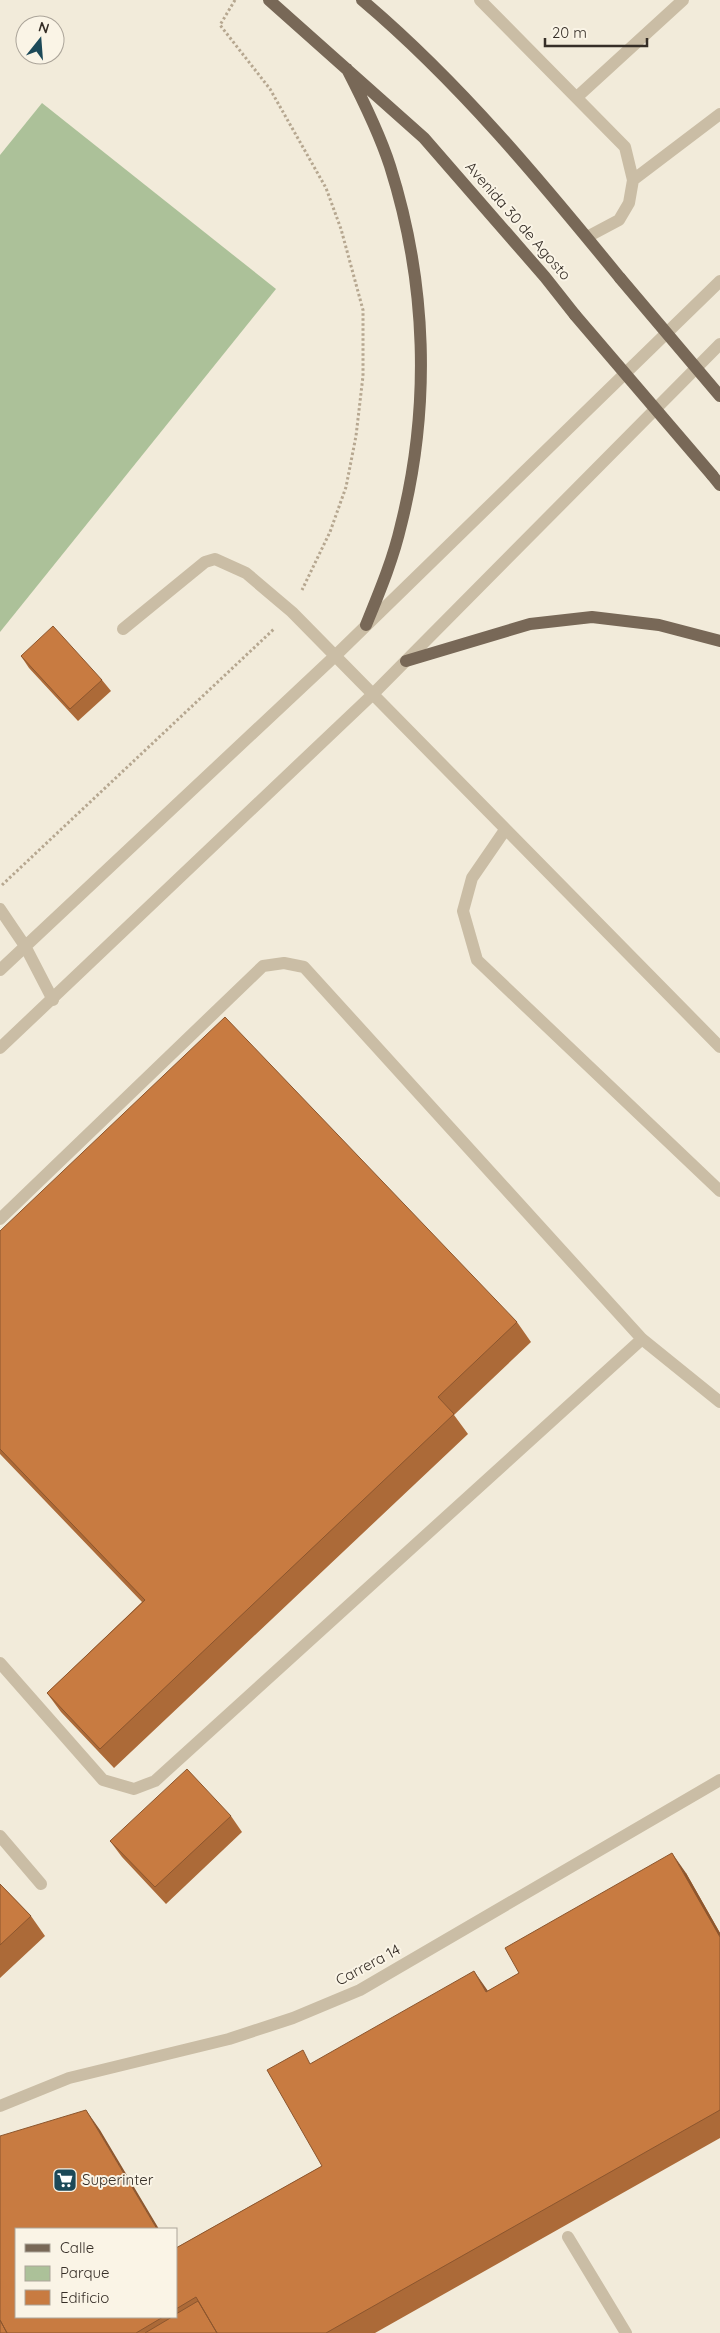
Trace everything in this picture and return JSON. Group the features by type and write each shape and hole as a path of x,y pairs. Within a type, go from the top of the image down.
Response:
{"main road":[{"name":"Avenida 30 de Agosto","path":"269,0 424,138 545,276 575,315 716,480"},
{"path":"362,0 391,24 462,93 587,237 720,396"},
{"path":"347,68 380,140 404,216 415,267 421,319 422,371 420,415 413,476 401,527 385,577 366,625"},
{"path":"406,661 530,624 592,617 659,625 720,641"}],"street":[{"path":"480,0 625,147 633,180 629,202 619,220 587,237"},
{"path":"576,97 684,0"},
{"path":"633,180 720,114"},
{"path":"0,970 335,656 720,281"},
{"path":"0,1048 53,1000 372,695 720,344"},
{"path":"123,629 205,562 215,559 246,573 292,612 720,1047"},
{"path":"505,830 472,878 463,911 477,960 720,1191"},
{"path":"0,909 25,946 53,1000"},
{"path":"0,1219 263,966 284,963 304,968 642,1339 720,1402"},
{"path":"0,1663 102,1780 134,1789 155,1782 642,1339"},
{"name":"Carrera 14","path":"0,2106 70,2078 229,2039 293,2018 360,1990 720,1780"},
{"path":"0,1836 41,1884"},
{"path":"568,2237 626,2333"}],"path":[{"path":"0,887 292,612 330,532 346,487 356,436 364,376 363,310 341,229 326,188 270,89 220,25 235,0"}],"green space":[{"path":"42,103 276,289 0,632 0,155"}],"building":[{"path":"53,626 102,680 70,709 21,656"},
{"path":"225,1017 517,1322 438,1397 454,1414 100,1749 47,1693 145,1600 0,1449 0,1231"},
{"path":"187,1769 231,1816 155,1887 110,1841"},
{"path":"672,1853 720,1937 720,2110 326,2333 217,2333 196,2297 178,2308 178,2247 322,2166 267,2070 303,2050 310,2064 474,1971 486,1992 519,1973 505,1948"},
{"path":"0,1884 31,1916 0,1945"},
{"name":"Superinter","path":"86,2110 156,2228 15,2228 15,2318 161,2318 136,2333 7,2333 0,2320 0,2136"},
{"path":"198,2301 217,2333 145,2333 170,2318 178,2318 178,2313"},
{"path":"0,2320 7,2333 0,2333"}],"place":[{"name":"Superinter","path":"65,2180"}]}
